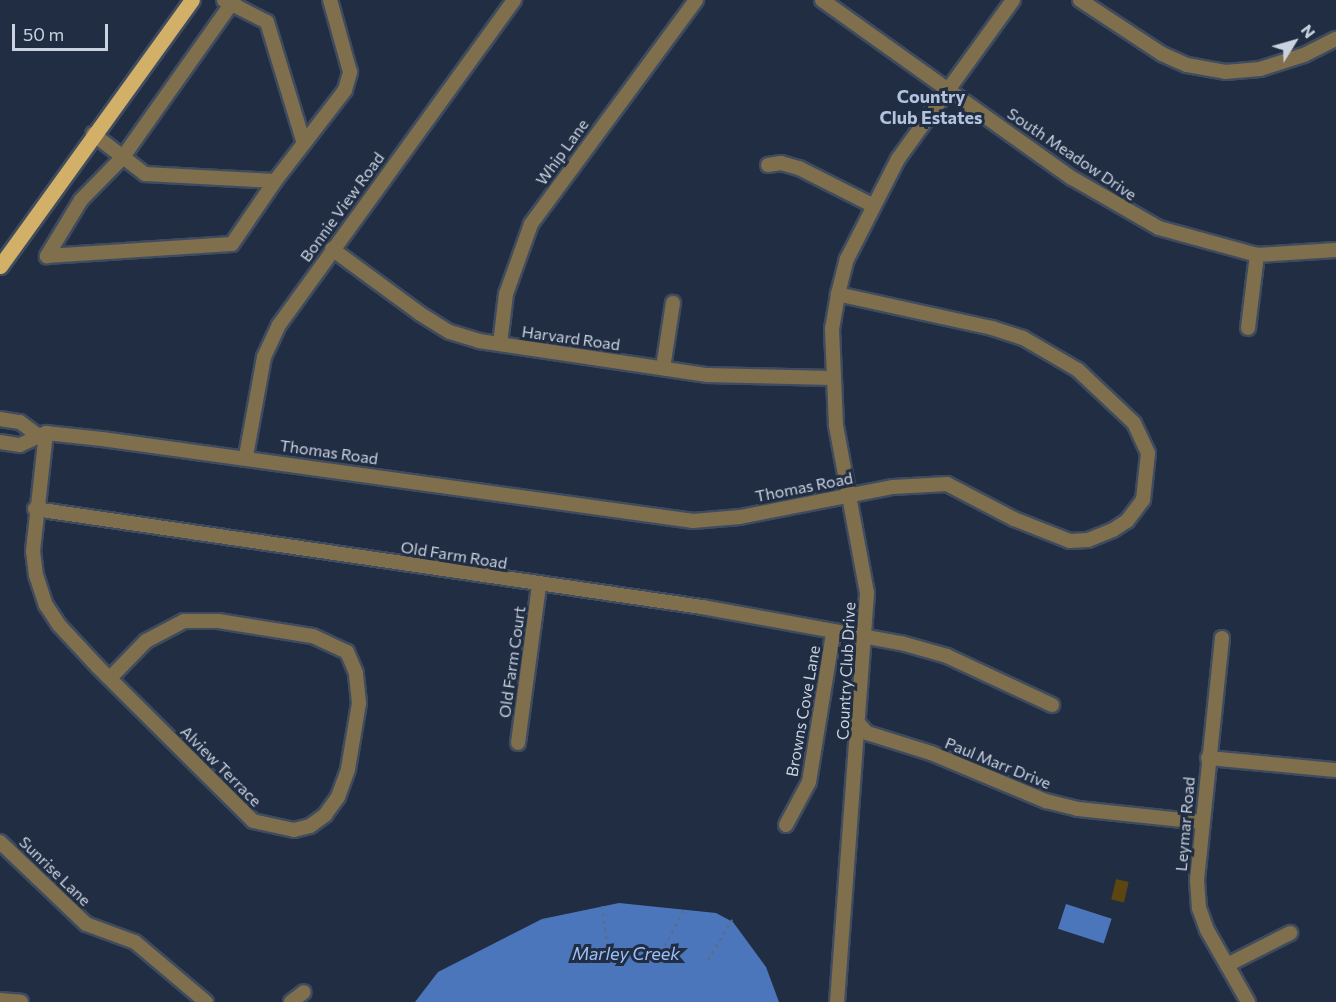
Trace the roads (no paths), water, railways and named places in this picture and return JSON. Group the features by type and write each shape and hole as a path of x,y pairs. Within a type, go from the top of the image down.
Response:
{"main road":[{"path":"0,266 93,134 192,0"}],"street":[{"path":"304,144 267,22 230,2 123,157 81,200 47,256 232,244 275,181 304,144 345,90 350,72 330,0"},
{"name":"Bonnie View Road","path":"246,456 264,357 279,325 514,0"},
{"name":"Whip Lane","path":"501,344 506,294 531,224 696,0"},
{"name":"South Meadow Drive","path":"822,0 1114,205 1159,228 1257,255 1336,250"},
{"name":"Country Club Drive","path":"837,1002 867,638 867,593 836,425 832,378 838,294 847,259 872,205 898,159 1013,0"},
{"path":"1080,0 1162,54 1187,65 1225,72 1260,69 1304,55 1336,39"},
{"path":"93,134 145,174 275,181"},
{"path":"768,165 781,163 799,168 872,205"},
{"name":"Harvard Road","path":"332,249 450,332 501,344 663,368 770,380 832,378"},
{"path":"1248,328 1257,255"},
{"name":"Thomas Road","path":"0,419 20,422 42,434 246,456 693,521 740,517 927,482 947,484 1052,536 1088,540 1127,521 1143,500 1148,453 1134,423 1078,370 1023,338 992,328 838,294"},
{"path":"663,368 673,303"},
{"name":"Thomas Road","path":"0,442 20,444 42,434"},
{"name":"Alview Terrace","path":"42,434 35,509 36,575 46,605 59,625 110,678 253,821 294,830 310,826 326,815 338,797 348,769 359,703 356,673 347,652 312,636 218,621 184,621 146,641 110,678"},
{"name":"Old Farm Road","path":"35,509 539,585 702,607 867,638 946,656 1052,705"},
{"name":"Old Farm Court","path":"518,743 539,585"},
{"name":"Browns Cove Lane","path":"786,825 809,782 833,633"},
{"name":"Leymar Road","path":"1222,638 1201,822 1197,880 1199,908 1248,1002"},
{"name":"Paul Marr Drive","path":"860,725 867,734 931,753 1051,806 1166,822 1201,822"},
{"path":"1208,758 1336,770"},
{"name":"Sunrise Lane","path":"0,842 86,924 135,942 206,1002"},
{"path":"1227,965 1290,933"},
{"path":"291,1002 304,992"},
{"path":"0,1000 21,1002"}],"water":[{"name":"Marley Creek","path":"619,903 716,913 733,922 766,967 779,1002 415,1002 438,972 542,919"},
{"path":"1066,904 1112,919 1104,944 1058,929"}],"district":[{"name":"Country Club Estates","path":"931,107"}]}
